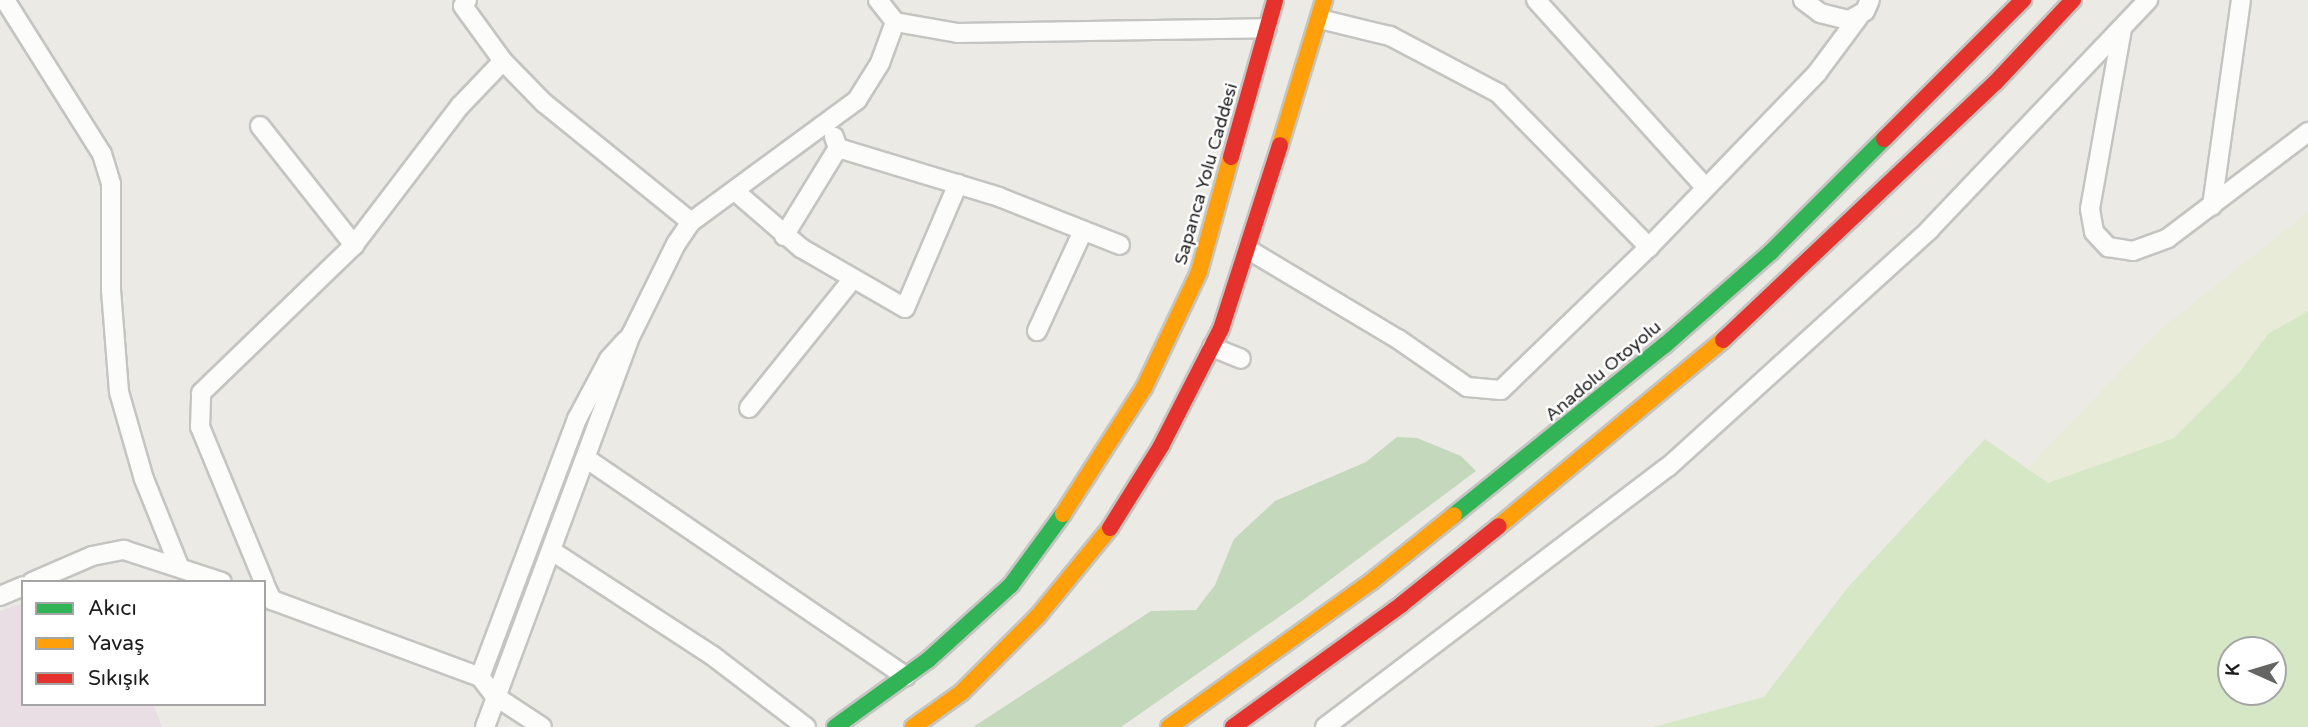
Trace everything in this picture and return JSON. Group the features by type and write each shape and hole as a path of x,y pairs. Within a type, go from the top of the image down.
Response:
{"highway":[{"name":"Sapanca Yolu Caddesi","path":"835,727 906,677 1011,585 1090,478 1144,388 1199,272 1275,0"},
{"path":"914,727 972,682 1038,616 1104,537 1161,446 1212,347 1249,250 1324,0"},
{"name":"Anadolu Otoyolu","path":"1169,727 1372,581 1665,345 1772,252 2022,0"},
{"path":"1233,727 1413,596 1689,372 1995,83 2073,0"}],"street":[{"path":"5,0 102,154 111,184 113,341 120,392 144,480 179,566"},
{"path":"878,0 895,22 981,35 1267,29"},
{"path":"1536,0 1705,187"},
{"path":"1803,0 1832,18 1858,18"},
{"path":"1249,250 1398,339 1467,387 1492,392 1501,390 1531,364 1649,247 1817,73 1870,0"},
{"path":"1325,727 1668,467 1929,230 2148,0"},
{"path":"2212,206 2241,0"},
{"path":"463,2 503,61 544,103 691,222"},
{"path":"1320,19 1390,36 1498,93 1649,247"},
{"path":"485,727 631,335 691,222 829,123 867,88 895,22"},
{"path":"2122,29 2090,209 2094,232 2108,247 2133,251 2168,238 2308,132"},
{"path":"263,580 200,427 198,403 209,383 354,245 460,106 503,61"},
{"path":"829,123 838,148"},
{"path":"260,126 354,245"},
{"path":"838,148 958,184 1120,245"},
{"path":"784,236 838,148"},
{"path":"736,192 784,236 852,280 905,308 958,184"},
{"path":"1037,331 1083,231"},
{"path":"749,408 852,280"},
{"path":"480,677 577,418 609,359 631,335"},
{"path":"1212,347 1241,359"},
{"path":"587,459 906,677"},
{"path":"37,580 111,551 139,552 217,580"},
{"path":"552,551 713,656 806,727"},
{"path":"0,596 21,587"},
{"path":"268,598 480,677 495,696 542,727"}],"shaded area":[{"path":"21,604 21,706 154,706 162,727 0,727 0,611"}],"green space":[{"path":"2308,212 2308,311 2268,334 2238,374 2174,438 2048,483 2028,467 2163,327"},
{"path":"2308,311 2308,727 1654,727 1764,697 1849,586 1985,439 2048,483 2174,438 2238,374 2268,334"},
{"path":"1397,437 1417,438 1461,456 1476,471 1299,603 1121,727 973,727 1151,611 1196,610 1215,585 1234,539 1275,501 1366,462"}],"traffic: fast":[{"path":"1454,515 1665,345 1771,252 1884,139"},
{"path":"835,727 928,660 1011,585 1063,514"}],"traffic: slow":[{"path":"1280,145 1324,0"},
{"path":"1063,514 1144,388 1199,272 1231,157"},
{"path":"1499,526 1723,340"},
{"path":"1169,727 1372,581 1454,515"},
{"path":"913,727 962,692 1038,616 1110,528"}],"traffic: jam":[{"path":"1231,157 1275,0"},
{"path":"1884,139 2023,0"},
{"path":"1723,340 1995,83 2073,0"},
{"path":"1110,528 1161,446 1221,329 1280,145"},
{"path":"1233,727 1402,604 1499,526"}]}
